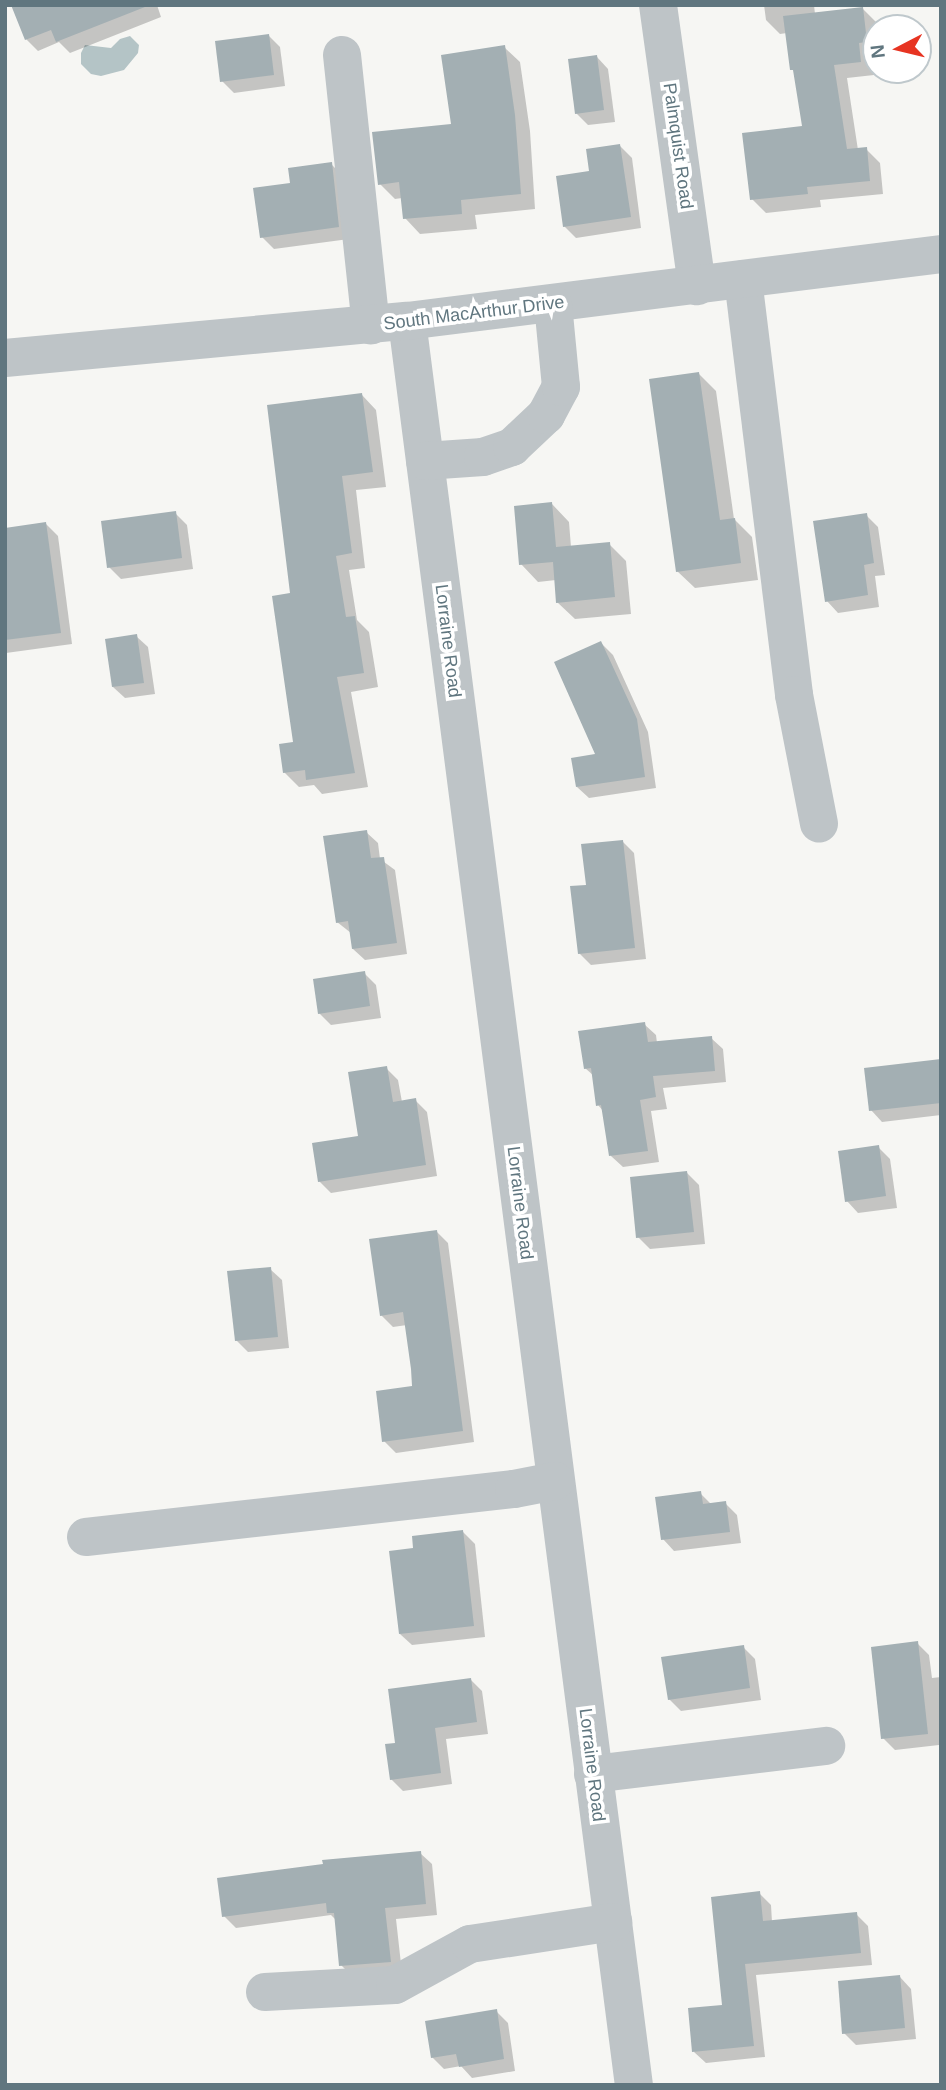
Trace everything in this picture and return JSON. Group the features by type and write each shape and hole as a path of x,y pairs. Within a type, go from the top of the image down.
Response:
{"street":[{"name":"Palmquist Road","path":"658,5 697,286"},
{"name":"Lorraine Road","path":"342,55 389,323 425,461 634,2085"},
{"name":"South MacArthur Drive","path":"5,358 389,323 941,254"},
{"path":"743,279 792,681 819,824"},
{"path":"425,461 483,457 512,447 546,415 561,387 553,304"},
{"path":"86,1537 514,1489 555,1480"},
{"path":"593,1774 826,1746"},
{"path":"265,1993 395,1985 470,1944 613,1922"}],"shaded area":[{"path":"130,36 139,45 138,53 124,70 101,76 91,74 81,64 81,53 85,45 111,48 120,39"}],"building":[{"path":"11,5 145,7 56,42 51,30 25,40"},
{"path":"863,7 862,43 859,43 861,62 834,65 847,149 867,147 870,181 807,187 808,194 750,200 742,133 802,126 793,70 790,70 783,16"},
{"path":"269,34 274,75 220,82 215,41"},
{"path":"505,45 515,115 521,194 461,200 462,214 403,219 399,182 378,185 372,132 451,124 441,55"},
{"path":"597,55 604,110 575,114 568,59"},
{"path":"620,144 631,217 563,227 556,176 589,171 586,149"},
{"path":"332,162 339,227 260,238 253,188 290,183 288,168"},
{"path":"699,372 720,520 735,518 741,563 676,572 649,379"},
{"path":"362,393 373,472 342,476 352,553 336,556 346,617 355,616 364,673 337,677 355,773 306,780 305,770 283,773 279,744 293,742 272,596 290,593 267,405"},
{"path":"552,502 556,547 610,542 615,597 556,603 553,562 519,565 514,506"},
{"path":"176,511 182,558 107,568 101,521"},
{"path":"867,513 874,563 864,565 868,595 825,602 813,521"},
{"path":"46,522 61,633 5,640 5,528"},
{"path":"137,634 144,683 112,687 105,639"},
{"path":"601,641 637,719 645,777 576,787 571,758 595,754 554,662"},
{"path":"367,830 371,858 384,857 397,943 352,949 348,921 336,923 323,836"},
{"path":"623,840 635,948 578,954 570,886 586,885 581,844"},
{"path":"365,971 370,1006 318,1014 313,979"},
{"path":"645,1022 648,1042 712,1036 715,1071 653,1076 656,1097 640,1100 648,1151 609,1156 601,1105 596,1106 591,1068 584,1069 578,1031"},
{"path":"941,1059 941,1103 869,1111 864,1068"},
{"path":"387,1066 393,1102 416,1098 426,1165 318,1182 312,1143 358,1136 348,1072"},
{"path":"879,1145 886,1196 845,1202 838,1151"},
{"path":"687,1171 694,1232 636,1238 630,1177"},
{"path":"437,1230 463,1431 382,1442 376,1391 412,1386 411,1369 403,1312 380,1316 369,1239"},
{"path":"271,1267 278,1337 235,1341 227,1271"},
{"path":"701,1491 703,1504 726,1501 730,1532 661,1540 655,1497"},
{"path":"463,1530 474,1626 399,1634 389,1551 413,1548 412,1536"},
{"path":"918,1641 928,1734 881,1739 871,1647"},
{"path":"744,1645 750,1688 668,1700 661,1657"},
{"path":"471,1678 477,1722 435,1728 441,1773 390,1780 385,1744 395,1743 388,1689"},
{"path":"421,1851 426,1904 385,1908 391,1962 339,1966 334,1913 327,1913 326,1903 222,1917 217,1878 323,1864 322,1860"},
{"path":"760,1891 763,1921 857,1912 861,1953 745,1964 754,2046 692,2052 688,2008 722,2005 711,1897"},
{"path":"900,1975 905,2028 842,2034 838,1981"},
{"path":"497,2009 504,2059 459,2067 456,2054 431,2058 425,2021"}]}
